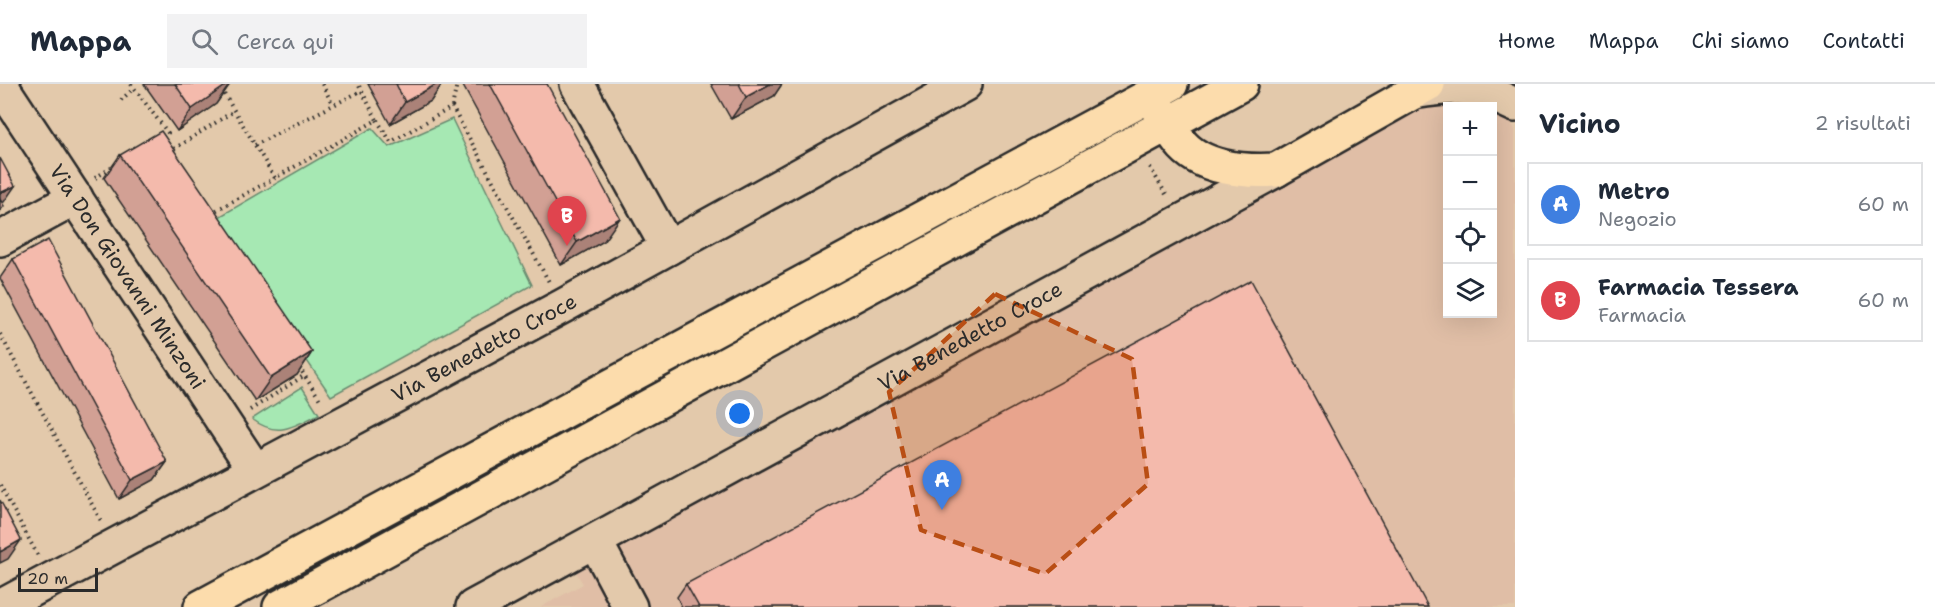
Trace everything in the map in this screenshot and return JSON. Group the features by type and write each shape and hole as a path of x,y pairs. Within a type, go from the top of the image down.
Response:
{"main road":[{"path":"280,607 1241,84"},
{"path":"201,607 1156,88"},
{"name":"Via Benedetto Croce","path":"1156,88 1168,124 1180,143 1197,156 1217,165 1254,172 1276,170 1420,88"}],"street":[{"name":"Via Don Giovanni Minzoni","path":"0,84 255,470"},
{"path":"577,84 668,248"},
{"name":"Via Benedetto Croce","path":"0,607 563,306 965,84"},
{"path":"1420,88 1451,84 1480,86 1515,105"},
{"name":"Via Benedetto Croce","path":"473,607 1276,170"},
{"path":"0,239 76,198"},
{"path":"595,541 630,607"}],"path":[{"path":"218,84 275,178"},
{"path":"322,84 333,105"},
{"path":"358,84 391,142 452,107"},
{"path":"457,84 452,107 563,306"},
{"path":"121,99 132,86 168,133 158,139"},
{"path":"255,145 361,91"},
{"path":"168,153 234,111"},
{"path":"210,214 377,120"},
{"path":"101,174 122,161"},
{"path":"0,334 115,547"},
{"path":"298,365 322,402"},
{"path":"259,404 304,375"},
{"path":"0,485 52,581"}],"highlighted area":[{"path":"995,294 1132,359 1148,484 1045,574 921,530 889,392"}],"shaded area":[{"path":"1446,90 1483,92 1493,102 1443,102 1443,318 1497,318 1497,105 1508,116 1515,130 1515,607 541,607 583,584 571,563"}],"green space":[{"path":"452,119 532,285 331,396 212,221 372,128 389,147"},
{"path":"302,387 319,414 293,426 277,429 261,425 252,419"}],"building":[{"path":"175,84 228,84 192,109"},
{"path":"396,84 437,84 405,102"},
{"path":"490,84 547,84 620,218 577,242"},
{"path":"739,84 770,84 746,97"},
{"path":"161,131 312,352 271,378 120,155"},
{"path":"0,158 15,186 0,193"},
{"path":"0,199 4,206 0,211"},
{"path":"48,240 167,462 132,480 13,259"},
{"path":"1251,280 1428,607 699,607 686,584"},
{"path":"0,500 21,540 0,552"}],"place":[{"name":"Farmacia Tessera","path":"567,246"},
{"name":"Metro","path":"942,510"}]}
